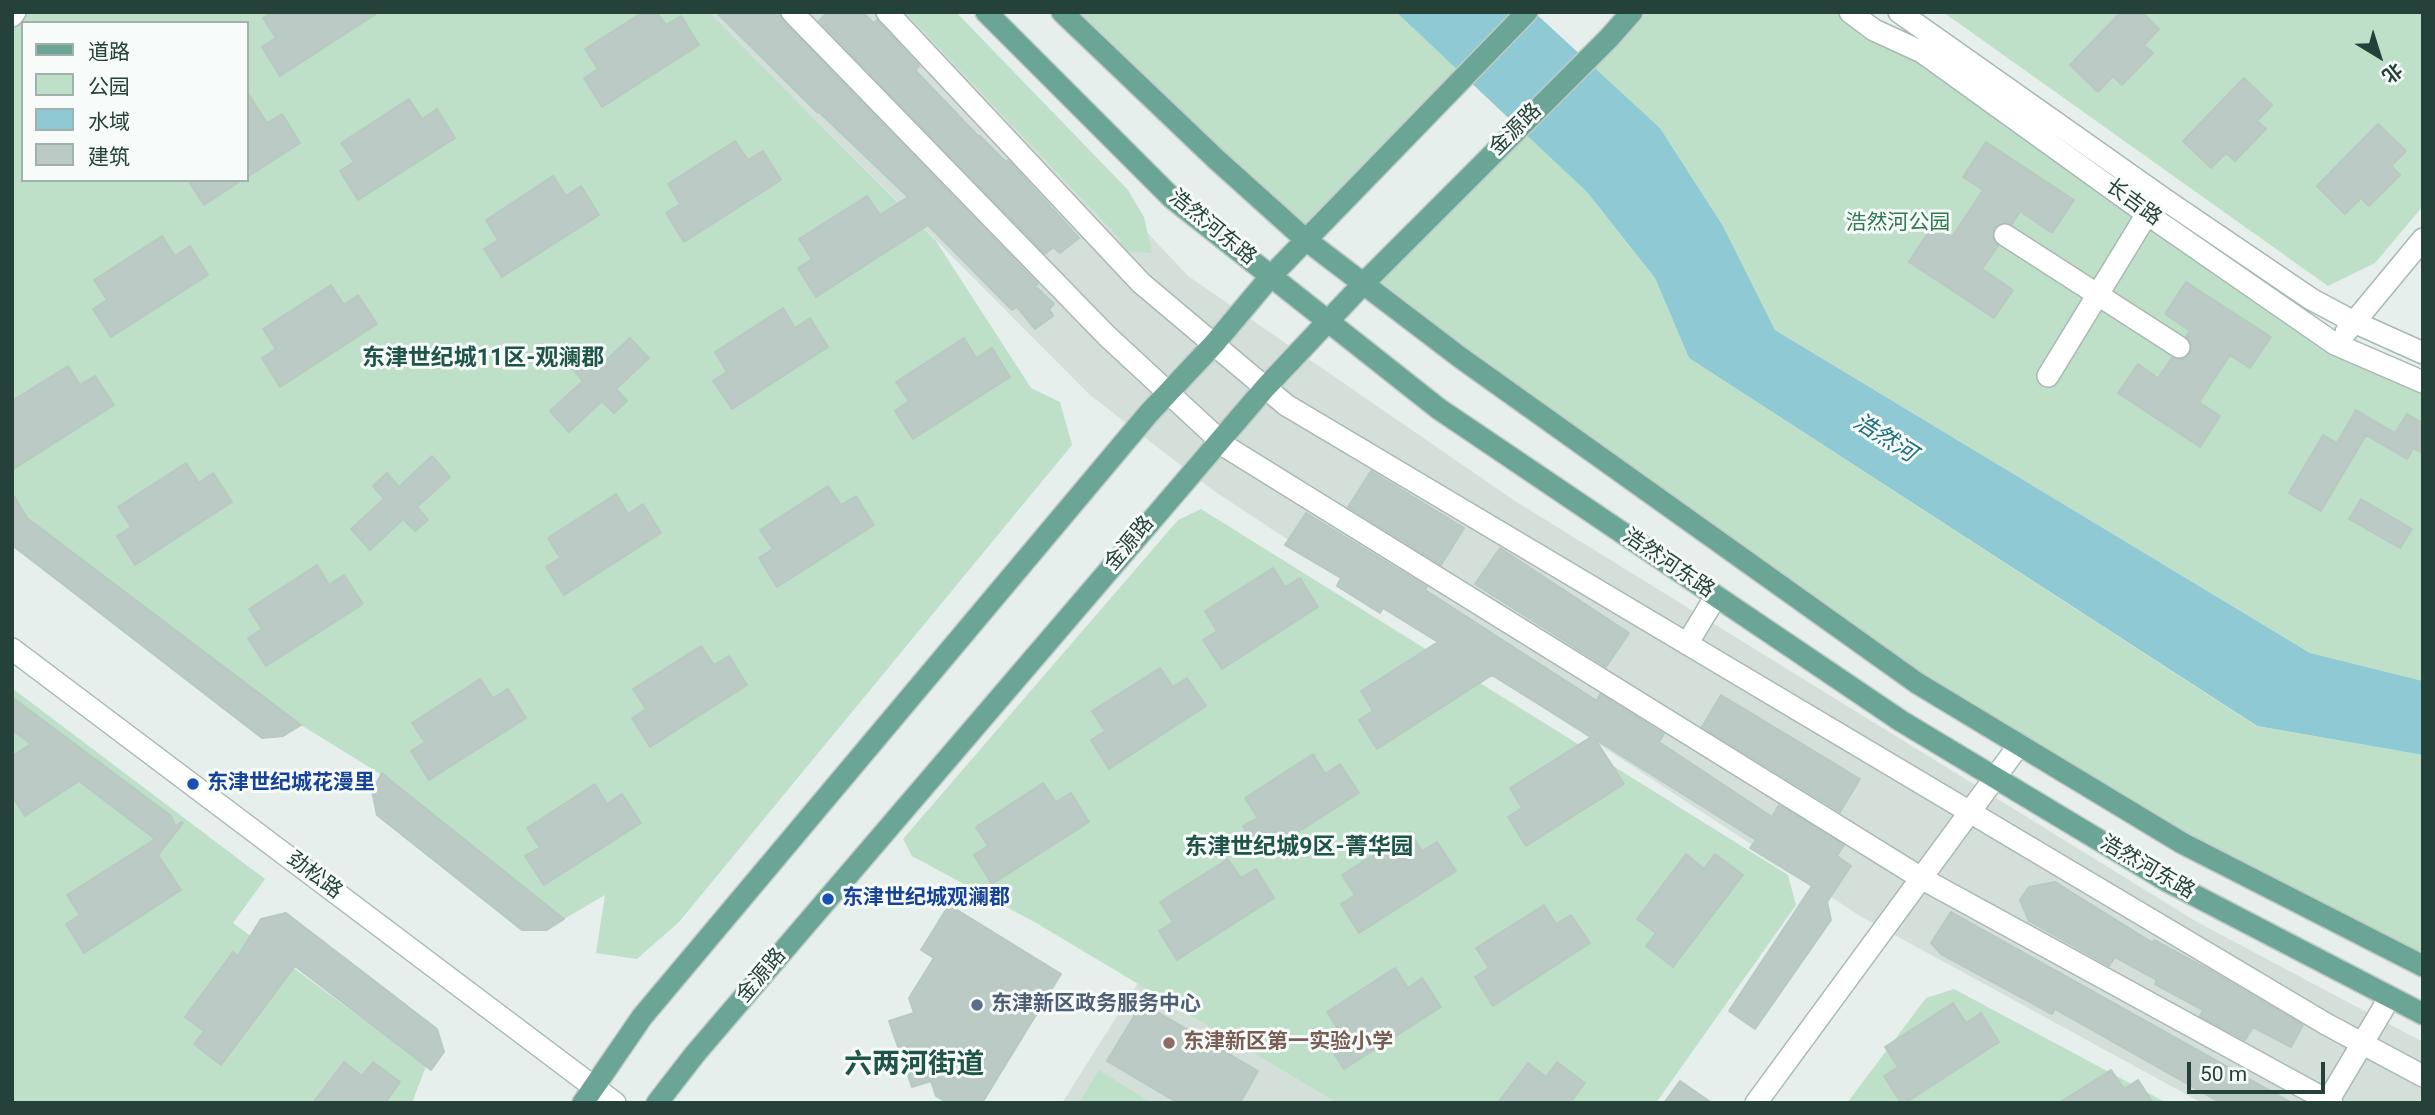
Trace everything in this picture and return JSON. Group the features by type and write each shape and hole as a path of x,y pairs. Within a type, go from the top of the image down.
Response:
{"main road":[{"name":"浩然河东路","path":"986,12 1172,198 1439,409 1901,721 2167,881 2423,1014"},
{"name":"浩然河东路","path":"1062,12 1216,159 1306,240 1483,374 1906,675 2182,843 2423,966"},
{"path":"589,1095 654,1003 1168,393 1272,276 1527,12"},
{"name":"金源路","path":"657,1103 704,1044 1265,388 1363,284 1632,12"}],"street":[{"path":"792,12 1107,337 1220,440 1240,455 1921,878 2330,1102 2390,997"},
{"path":"887,12 1141,282 1265,388 1298,412 2363,1044 2423,1076"},
{"name":"长吉路","path":"1850,12 1874,30 1922,52 2147,214 2336,344 2423,382"},
{"name":"长吉路","path":"1899,12 2311,299 2423,353"},
{"path":"2048,376 2147,214"},
{"path":"2005,234 2179,347"},
{"path":"2336,344 2423,239"},
{"path":"1687,644 1716,596"},
{"name":"劲松路","path":"12,649 589,1095 615,1103"},
{"path":"1756,1103 2019,745"}],"shaded area":[{"path":"709,12 940,12 1188,276 1515,501 2197,922 2423,1042 2423,1103 2202,1103 1860,916 1214,491 1090,395"},
{"name":"东津新区第一实验小学","path":"1138,983 1337,1103 1062,1103"}],"green space":[{"path":"19,12 709,12 936,241 1031,388 1060,402 1072,445 679,922 637,959 596,953 605,895 564,919 390,780 301,725 27,518 12,495 12,22"},
{"path":"905,12 956,12 1128,190 1144,217 1152,253 1120,251 1121,240"},
{"path":"1062,12 1396,12 1465,77 1306,240"},
{"name":"浩然河公园","path":"1632,12 1850,12 2335,344 2423,382 2423,681 2310,653 1775,330 1723,226 1660,128 1586,60"},
{"path":"1943,12 2423,12 2423,206 2375,263 2328,286"},
{"path":"1519,127 1587,192 1655,278 1689,358 2256,726 2423,755 2423,966 1917,683 1363,284"},
{"path":"1201,509 1788,875 1796,905 1656,1103 1337,1103 1038,924 912,856 903,839 1178,520"},
{"path":"12,688 265,879 233,923 426,1066 412,1103 12,1103"},
{"path":"1954,989 2167,1103 1847,1103 1926,998"},
{"path":"1099,1070 1152,1103 1079,1103"}],"water":[{"name":"浩然河","path":"1396,12 1534,12 1660,128 1723,226 1775,330 2310,653 2423,681 2423,755 2257,726 1689,358 1655,278 1587,192"}],"building":[{"path":"272,12 379,12 280,76 262,47 276,38 263,18"},
{"path":"643,12 657,12 666,25 681,16 699,45 602,107 584,78 598,69 585,49"},
{"path":"716,12 779,12 783,21 1038,284 1035,286 1054,304 1049,309 1053,316 1035,329 1017,307 1012,310 928,225 816,297 798,268 812,259 799,239 867,196 880,215 908,197"},
{"path":"828,12 863,12 873,23 877,20 919,66 915,70 979,137 1006,162 1008,160 1079,238 1060,253 1053,247 1045,254 819,21"},
{"path":"2121,12 2142,12 2159,29 2144,45 2153,53 2122,85 2113,76 2098,92 2070,65"},
{"path":"2244,78 2272,105 2257,121 2266,129 2235,161 2226,153 2211,168 2183,141"},
{"path":"248,94 267,123 282,114 300,143 248,176"},
{"path":"409,99 422,119 437,109 455,138 358,200 340,171 354,162 341,143"},
{"path":"2378,124 2406,151 2391,166 2400,175 2369,206 2361,198 2345,214 2317,186"},
{"path":"735,141 748,160 763,151 781,180 684,242 666,213 680,204 668,184"},
{"path":"1986,142 2074,200 2052,233 2020,211 2012,224 2005,222 1994,227 1992,235 1998,246 1982,269 2013,290 1994,318 1909,262 1933,225 1952,237 1983,190 1963,177"},
{"path":"553,176 566,196 581,186 599,215 502,277 484,249 498,240 486,220"},
{"path":"189,182 239,182 204,205"},
{"path":"162,236 175,256 190,246 208,275 111,337 93,309 107,300 94,280"},
{"path":"2186,282 2271,337 2250,368 2230,355 2199,402 2220,416 2200,447 2118,393 2138,364 2158,378 2172,358 2184,359 2190,353 2191,342 2186,336 2190,331 2165,314"},
{"path":"331,285 344,305 358,295 377,324 280,387 262,358 276,349 263,329"},
{"path":"783,308 795,328 810,318 828,347 732,409 713,381 727,372 715,352"},
{"path":"630,338 649,358 616,389 627,401 614,413 602,401 569,432 550,411 583,381 572,368 586,355 598,368"},
{"path":"964,338 976,358 992,348 1010,377 913,439 895,411 909,401 896,382"},
{"path":"68,366 80,385 95,376 114,405 12,470 12,401"},
{"path":"2356,410 2395,433 2407,414 2423,423 2423,453 2413,448 2407,459 2366,435 2321,511 2289,493 2323,435 2337,443"},
{"path":"432,456 450,477 417,507 428,520 415,531 403,519 370,550 351,529 384,499 373,486 387,473 399,487"},
{"path":"186,463 199,483 213,473 232,502 135,565 117,536 131,527 118,507"},
{"path":"1371,471 1464,528 1441,565 1348,507"},
{"path":"828,486 841,505 856,496 874,525 777,587 759,558 773,549 760,530"},
{"path":"12,493 27,518 301,725 283,736 262,738 12,545"},
{"path":"616,494 628,514 643,504 661,533 564,595 546,567 560,558 548,538"},
{"path":"2361,499 2412,529 2400,548 2349,519"},
{"path":"1306,513 1427,587 1425,590 1597,701 1600,694 1664,734 1659,742 1772,817 1779,805 1844,845 1837,856 1851,866 1827,902 1831,920 1755,1029 1729,1011 1812,886 1750,848 1756,840 1595,739 1624,784 1526,846 1508,817 1522,808 1510,788 1591,737 1492,675 1377,749 1359,720 1373,711 1361,691 1438,642 1383,608 1380,613 1337,586 1341,578 1285,545"},
{"path":"1500,548 1629,633 1606,667 1475,584"},
{"path":"317,565 329,585 344,575 363,604 266,666 248,638 262,629 249,609"},
{"path":"1273,568 1285,587 1300,578 1318,607 1222,669 1203,640 1217,631 1205,611"},
{"path":"701,646 714,665 729,656 747,685 650,747 632,718 646,709 633,689"},
{"path":"1160,668 1173,687 1187,678 1206,706 1109,769 1091,740 1105,731 1092,711"},
{"path":"480,679 493,698 508,689 526,718 429,780 411,751 425,742 412,723"},
{"path":"1721,695 1860,779 1840,812 1702,727"},
{"path":"12,697 171,816 175,826 183,823 158,855 181,890 84,953 66,924 80,915 67,895 155,839 79,781 25,816 12,796 12,756 31,744 12,730"},
{"path":"1313,754 1325,774 1340,764 1359,793 1262,855 1243,826 1258,818 1245,798"},
{"path":"382,773 564,919 547,930 522,930 377,815 372,791"},
{"path":"1043,783 1056,802 1071,793 1089,822 992,884 974,855 988,846 976,827"},
{"path":"595,784 607,804 622,794 641,823 544,885 525,856 540,848 527,828"},
{"path":"1410,832 1422,851 1437,842 1456,871 1359,933 1341,904 1355,895 1342,875"},
{"path":"1686,854 1704,869 1715,854 1743,875 1673,967 1646,946 1656,933 1637,919"},
{"path":"1228,859 1241,878 1256,869 1274,898 1177,960 1159,931 1173,922 1160,902"},
{"path":"2055,882 2153,943 2154,940 2213,972 2303,1025 2291,1047 2253,1027 2245,1040 2200,1016 2203,1010 2155,984 2157,980 2115,957 2109,966 2029,921 2020,900 2029,887"},
{"name":"东津新区政务服务中心","path":"949,905 1061,974 982,1103 948,1103 936,1096 931,1081 912,1087 889,1021 914,1013 909,998 934,958 921,950"},
{"path":"1544,905 1556,924 1571,915 1590,943 1493,1006 1475,977 1489,968 1476,948"},
{"path":"1951,912 2292,1103 2221,1103 2055,1009 2052,1014 1941,954 1931,943"},
{"path":"286,913 437,1029 444,1052 431,1070 295,966 221,1065 194,1044 204,1031 185,1017 233,952 238,956 261,919"},
{"path":"1395,968 1408,988 1422,978 1441,1007 1344,1069 1326,1041 1340,1032 1327,1012"},
{"path":"1142,1003 1258,1071 1240,1103 1178,1103 1107,1061"},
{"path":"1953,1003 1966,1023 1981,1013 1999,1042 1905,1103 1901,1103 1884,1076 1898,1067 1885,1047"},
{"path":"344,1062 362,1076 373,1062 400,1082 385,1103 313,1103"},
{"path":"1557,1062 1585,1083 1570,1103 1498,1103 1528,1063 1546,1077"},
{"path":"2111,1070 2124,1089 2138,1080 2153,1103 2059,1103"},
{"path":"1680,1081 1712,1103 1664,1103"}],"place":[{"name":"东津世纪城花漫里","path":"193,784"},
{"name":"东津世纪城观澜郡","path":"828,899"},
{"name":"东津新区政务服务中心","path":"977,1005"},
{"name":"东津新区第一实验小学","path":"1169,1043"}],"district":[{"name":"东津世纪城11区-观澜郡","path":"483,359"},
{"name":"东津世纪城9区-菁华园","path":"1299,848"},
{"name":"六两河街道","path":"914,1066"}]}
